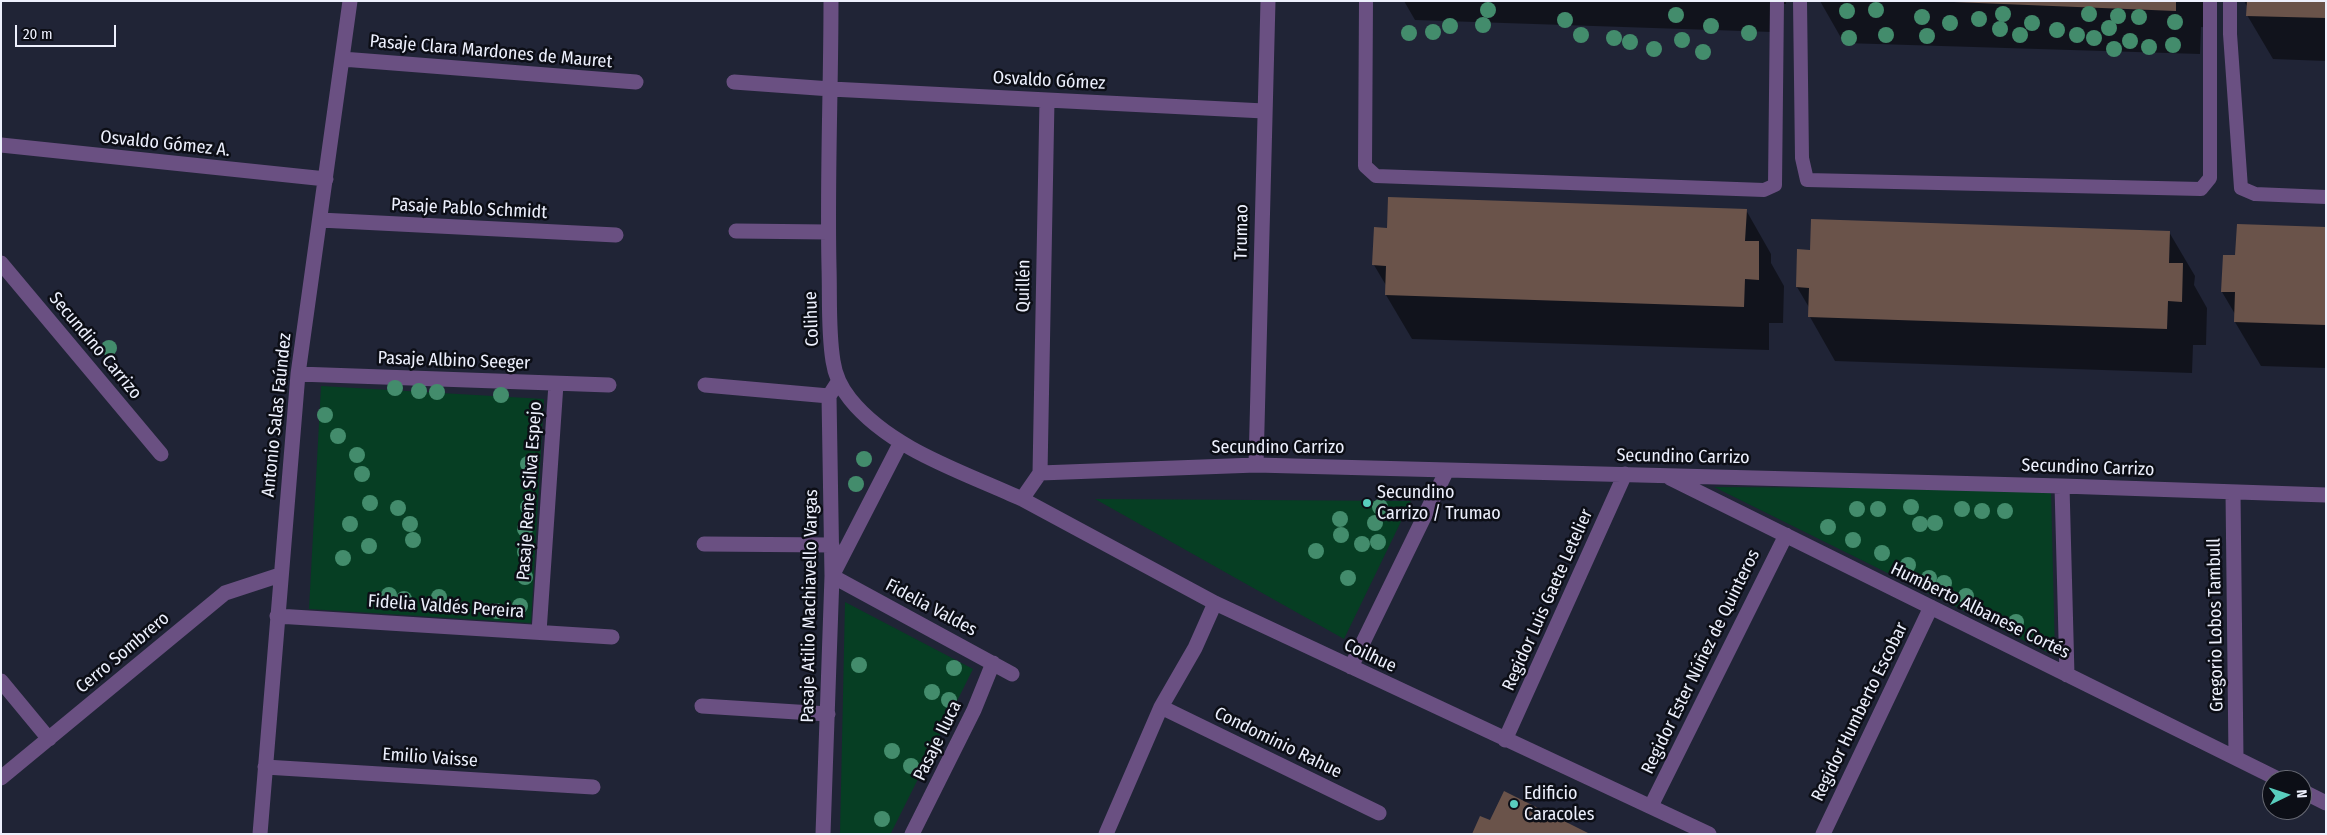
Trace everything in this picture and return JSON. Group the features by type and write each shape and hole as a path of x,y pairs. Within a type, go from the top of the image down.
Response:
{"street":[{"name":"Antonio Salas Faúndez","path":"260,834 276,616 298,374 350,1"},
{"name":"Colihue","path":"831,1 828,232 831,336 833,363 838,382 850,399 866,416 900,444 1022,498"},
{"name":"Trumao","path":"1256,465 1268,1"},
{"name":"Pasaje Clara Mardones de Mauret","path":"342,59 636,82"},
{"name":"Osvaldo Gómez","path":"734,82 831,89 1264,111"},
{"name":"Quillén","path":"1040,472 1047,100"},
{"name":"Osvaldo Gómez A.","path":"1,145 326,179"},
{"name":"Pasaje Pablo Schmidt","path":"320,220 616,235"},
{"path":"736,231 828,232"},
{"name":"Secundino Carrizo","path":"1,263 160,454"},
{"name":"Pasaje Albino Seeger","path":"298,374 609,385"},
{"path":"705,385 829,396 838,382"},
{"name":"Pasaje Rene Silva Espejo","path":"539,632 556,384"},
{"name":"Pasaje Atilio Machiavello Vargas","path":"823,834 832,576 829,396"},
{"path":"832,576 900,444"},
{"name":"Secundino Carrizo","path":"1040,472 1256,465 2062,486 2326,495"},
{"path":"1351,668 1447,470"},
{"path":"1022,498 1040,472"},
{"name":"Regidor Luis Gaete Letelier","path":"1505,740 1625,474"},
{"name":"Humberto Albanese Cortés","path":"1664,475 2262,771"},
{"path":"2062,486 2067,675"},
{"name":"Gregorio Lobos Tambull","path":"2233,492 2236,758"},
{"name":"Coilhue","path":"1022,498 1215,603 1709,834"},
{"name":"Regidor Ester Núñez de Quinteros","path":"1651,806 1786,535"},
{"path":"704,544 832,545"},
{"name":"Cerro Sombrero","path":"1,778 224,593 280,575"},
{"name":"Fidelia Valdes","path":"832,576 994,662 1012,674"},
{"path":"1106,834 1161,707 1195,648 1215,603"},
{"name":"Regidor Humberto Escobar","path":"1822,834 1931,607"},
{"name":"Fidelia Valdés Pereira","path":"276,616 612,636"},
{"name":"Pasaje Iluca","path":"912,834 974,710 994,662"},
{"path":"1,681 49,739"},
{"path":"702,706 828,714"},
{"name":"Condominio Rahue","path":"1161,707 1379,813"},
{"name":"Emilio Vaisse","path":"265,767 593,787"},
{"path":"2312,796 2326,803"}],"lane":[{"path":"1366,1 1365,166 1376,176 1764,190 1775,185 1777,1"},
{"path":"1800,1 1802,158 1807,180 2201,189 2210,178 2210,1"},
{"path":"2230,1 2230,34 2241,188 2255,194 2326,197"}],"green space":[{"path":"321,386 544,399 531,623 309,609"},
{"path":"1714,487 2051,489 2055,656"},
{"path":"1095,499 1411,501 1344,639"},
{"path":"845,602 973,669 889,834 840,834"}],"building":[{"path":"1929,1 2176,1 2176,11"},
{"path":"2247,1 2326,1 2326,18 2246,16"},
{"path":"1388,197 1747,209 1745,241 1759,241 1759,280 1745,279 1744,307 1385,295 1386,266 1372,265 1374,227 1387,228"},
{"path":"1811,219 2170,231 2169,263 2183,263 2182,302 2168,301 2167,329 1808,317 1809,288 1796,287 1797,249 1810,250"},
{"path":"2237,224 2326,227 2326,325 2234,322 2235,292 2221,292 2223,255 2235,255"},
{"name":"Edificio Caracoles","path":"1504,791 1590,834 1472,834 1480,816 1490,820"}],"place":[{"name":"Secundino Carrizo / Trumao","path":"1367,503"},
{"name":"Edificio Caracoles","path":"1514,804"}]}
